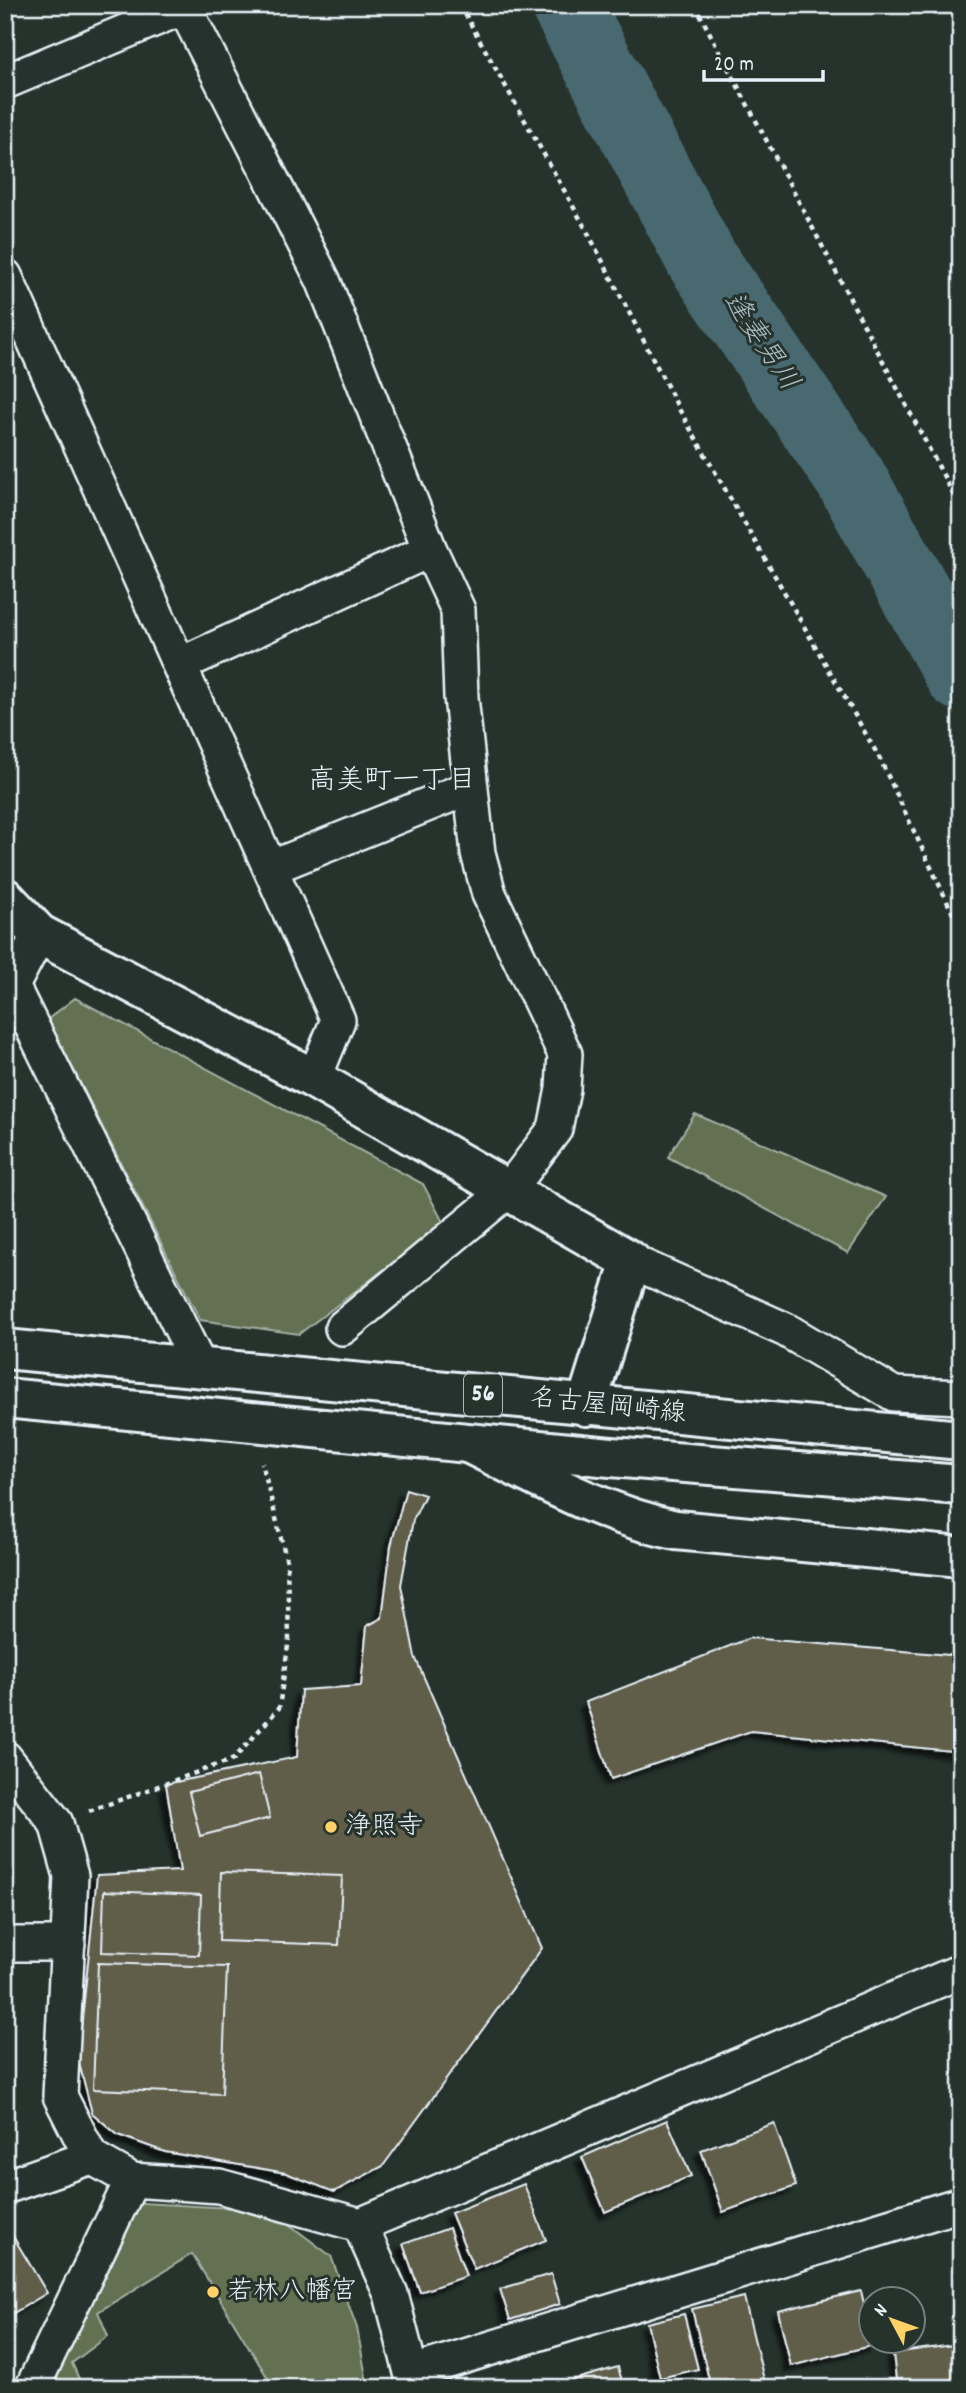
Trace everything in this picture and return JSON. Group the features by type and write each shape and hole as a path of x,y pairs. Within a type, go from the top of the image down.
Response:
{"main road":[{"path":"5,898 38,934 314,1079 631,1261 586,1406"},
{"name":"名古屋岡崎線","path":"5,1349 199,1365 586,1406 961,1440"},
{"name":"名古屋岡崎線","path":"5,1398 465,1442 961,1485"},
{"path":"465,1442 569,1493 642,1523 676,1530 961,1557"}],"street":[{"path":"5,82 184,6 323,280 430,550 458,610 461,697 478,853 489,894 565,1054 563,1089 555,1129 509,1190 342,1328"},
{"path":"5,276 338,1020 314,1079"},
{"path":"179,665 430,550"},
{"path":"270,868 471,787"},
{"path":"38,934 12,986 199,1365"},
{"path":"631,1261 786,1330 894,1394 961,1397"},
{"path":"5,1758 56,1823 71,1876 60,2096 91,2157 132,2180 219,2186 360,2225 961,1971"},
{"path":"5,1944 68,1944"},
{"path":"5,2187 91,2157"},
{"path":"32,2388 132,2180"},
{"path":"360,2225 391,2294 414,2380 961,2204"}],"path":[{"path":"460,5 587,231 679,409 879,757 961,931"},
{"path":"695,5 961,509"},
{"path":"56,1823 234,1759 279,1708 289,1639 287,1562 264,1468 248,1420"}],"green space":[{"path":"75,998 423,1184 444,1224 299,1334 200,1320 48,1019"},
{"path":"695,1114 886,1197 848,1253 668,1157"},
{"name":"若林八幡宮","path":"123,2202 270,2210 331,2256 357,2328 368,2388 274,2388 192,2254 98,2312 108,2336 72,2363 83,2388 39,2388"}],"building":[{"name":"浄照寺","path":"406,1489 425,1495 413,1520 401,1585 415,1657 542,1948 383,2166 334,2192 286,2173 165,2152 118,2135 92,2113 78,2059 97,1875 180,1871 166,1784 297,1757 301,1690 361,1686 367,1626 382,1618 391,1546"},
{"path":"750,1638 961,1656 961,1752 751,1731 611,1779 586,1702"},
{"path":"259,1774 270,1818 200,1836 189,1792"},
{"path":"221,1872 342,1876 339,1945 219,1941"},
{"path":"104,1891 201,1895 199,1955 102,1952"},
{"path":"98,1963 227,1967 222,2094 93,2089"},
{"path":"667,2120 691,2176 605,2212 582,2157"},
{"path":"774,2123 796,2186 723,2212 701,2150"},
{"path":"524,2184 546,2240 474,2269 451,2213"},
{"path":"449,2228 466,2276 420,2292 403,2244"},
{"path":"11,2233 47,2293 5,2318 5,2237"},
{"path":"551,2274 560,2304 510,2320 500,2289"},
{"path":"858,2292 858,2349 791,2366 778,2311"},
{"path":"744,2297 766,2388 711,2388 692,2309"},
{"path":"684,2314 698,2369 660,2378 647,2323"},
{"path":"961,2344 961,2388 897,2388 893,2354 928,2354 928,2348"},
{"path":"618,2367 624,2388 545,2388"}],"waterway":[{"name":"逢妻男川","path":"567,5 702,260 850,477 961,675"}],"place":[{"name":"浄照寺","path":"331,1827"},
{"name":"若林八幡宮","path":"213,2292"}],"district":[{"name":"高美町一丁目","path":"392,783"}]}
